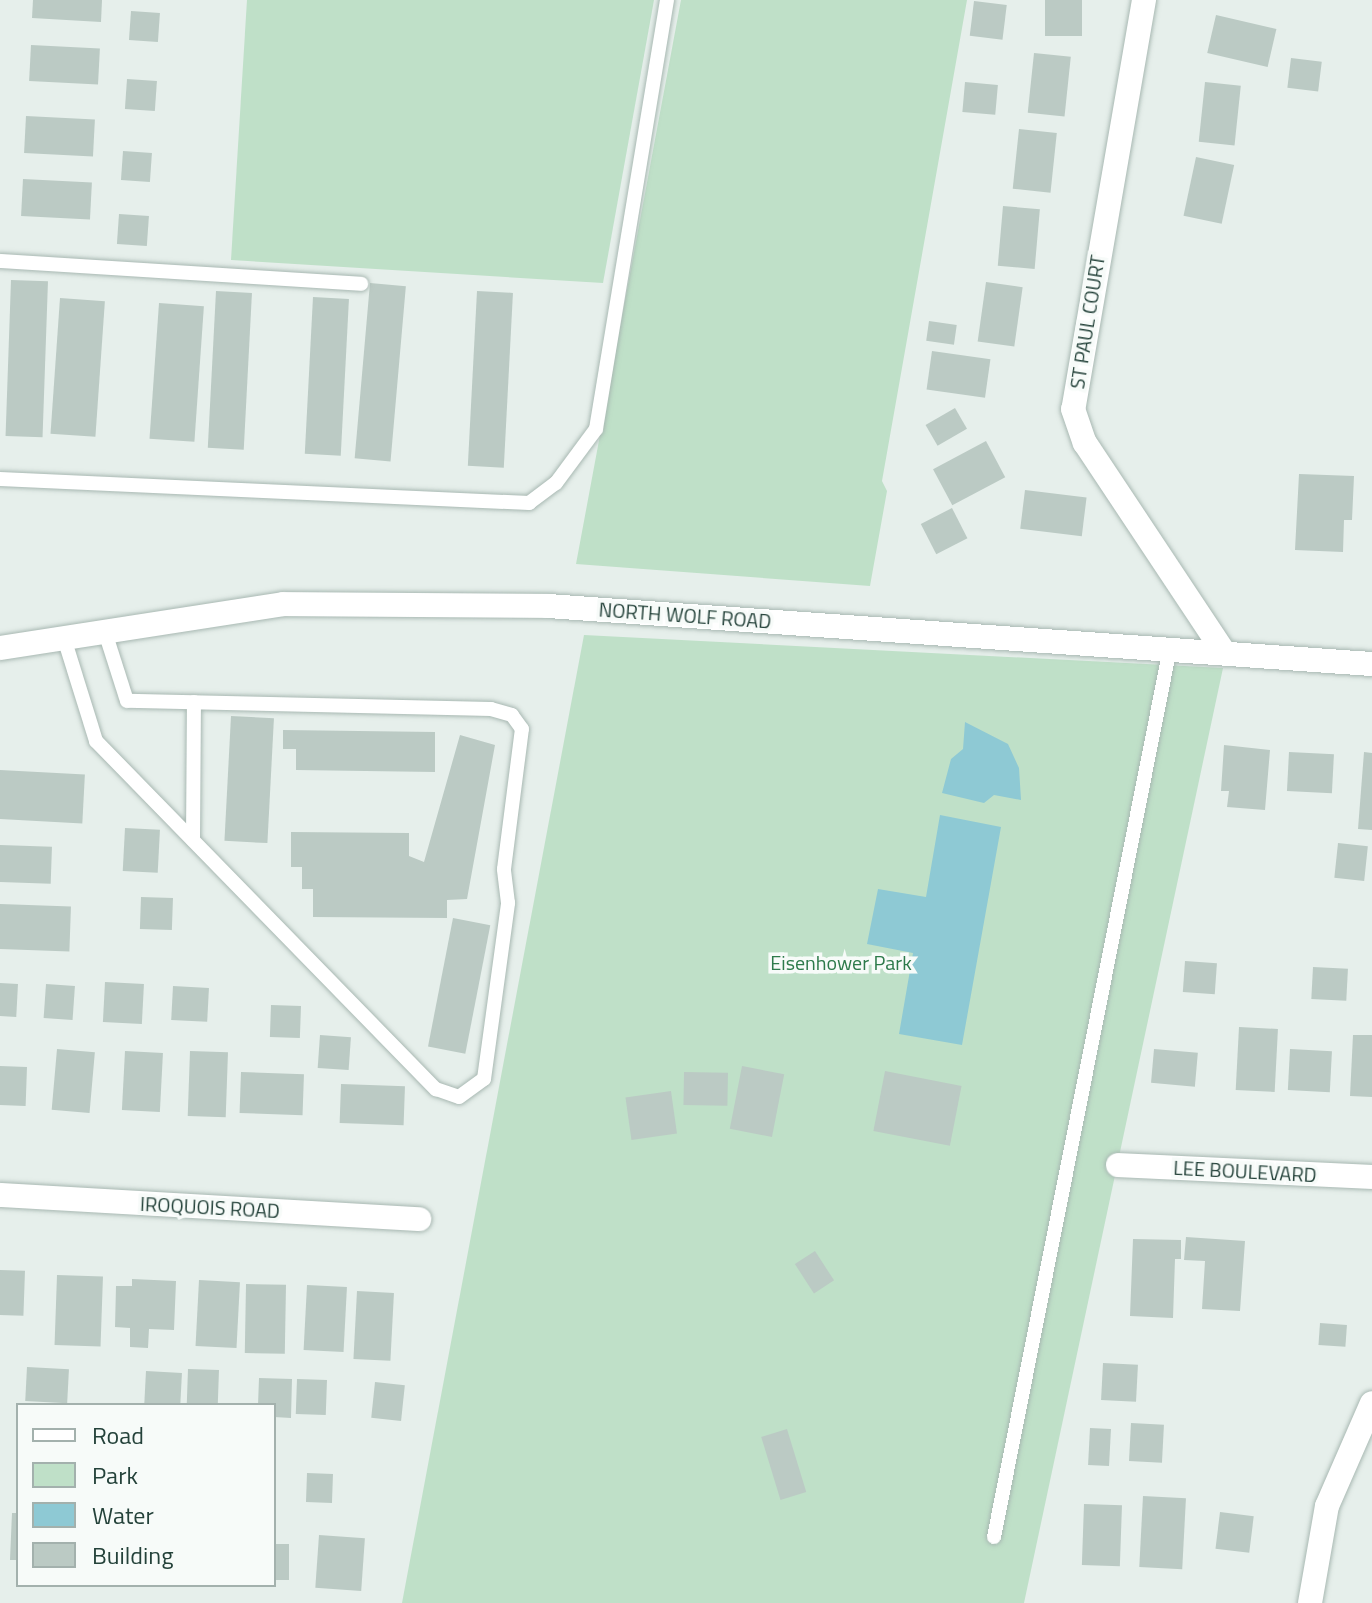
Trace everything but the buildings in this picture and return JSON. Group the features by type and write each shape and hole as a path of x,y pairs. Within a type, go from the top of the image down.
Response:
{"street":[{"name":"ST PAUL COURT","path":"1144,0 1073,409 1085,443 1224,652"},
{"name":"NORTH WOLF ROAD","path":"0,648 283,604 548,606 1372,664"},
{"name":"LEE BOULEVARD","path":"1118,1165 1372,1177"},
{"name":"IROQUOIS ROAD","path":"0,1195 419,1219"},
{"path":"1310,1603 1327,1506 1372,1403"}],"lane":[{"path":"0,479 529,503 556,483 596,429 667,0"},
{"path":"0,261 361,284"},
{"path":"64,638 96,741 436,1089 459,1097 484,1079 508,903 504,869 522,729 512,715 491,709 127,701 105,632"},
{"path":"994,1537 1170,648"},
{"path":"193,840 194,702"}],"green space":[{"path":"247,0 654,0 603,283 231,260"},
{"path":"681,0 967,0 882,481 887,491 870,586 576,564"},
{"name":"Eisenhower Park","path":"584,635 1223,668 1024,1603 402,1603"}],"water":[{"path":"965,722 1008,744 1019,768 1021,800 994,795 984,803 942,793 951,759 963,749"},
{"path":"940,815 1001,827 962,1045 899,1034 913,953 867,944 878,889 926,897"}]}
